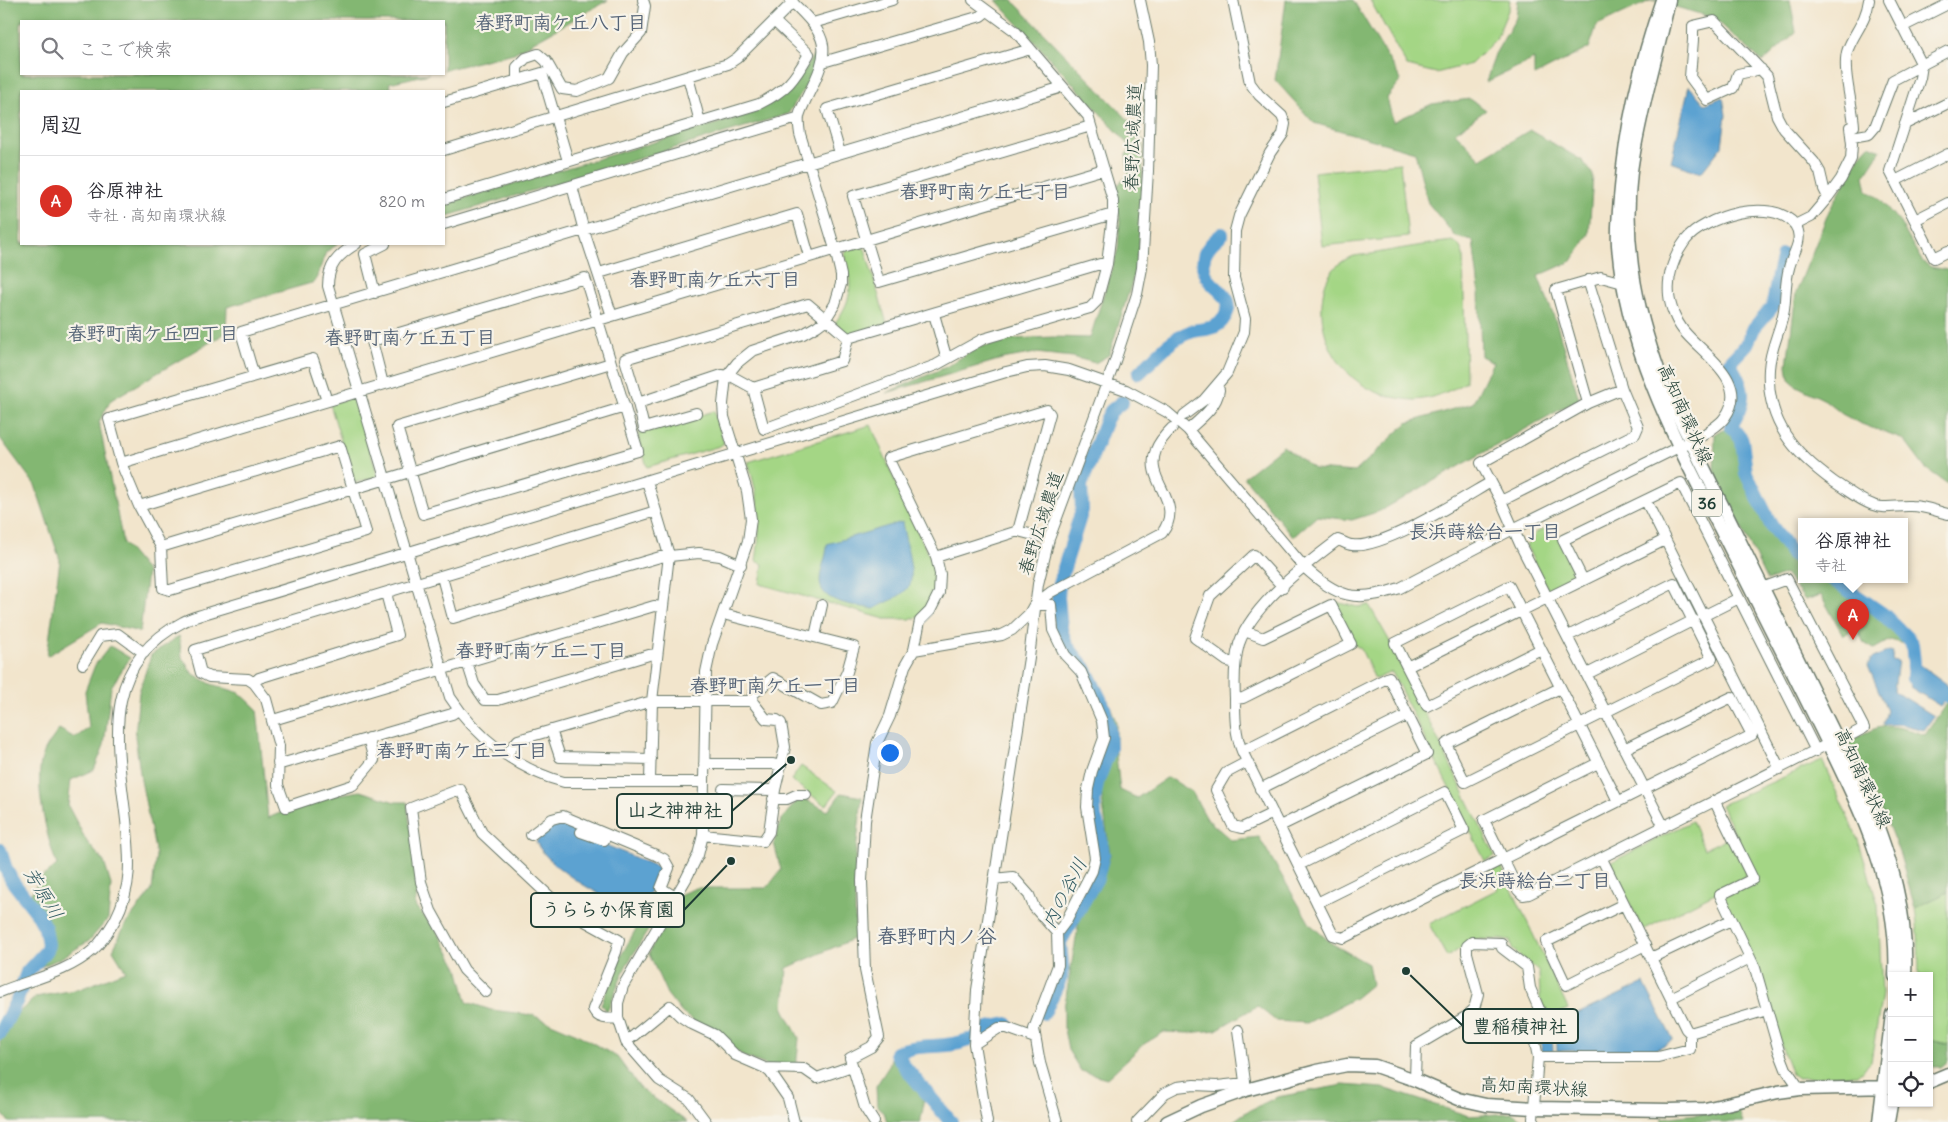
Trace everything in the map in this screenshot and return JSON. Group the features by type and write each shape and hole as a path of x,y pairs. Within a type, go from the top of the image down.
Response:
{"main road":[{"name":"36","path":"1662,8 1670,0"},
{"name":"高知南環状線","path":"1662,8 1638,77 1626,135 1618,244 1623,283 1631,321 1655,395 1762,588 1833,743 1872,838 1882,870 1893,921 1895,972"},
{"name":"高知南環状線","path":"1662,8 1631,172 1629,244 1641,320 1684,445 1833,743 1868,802 1892,867 1903,920 1905,972"},
{"path":"1878,1122 1887,1088 1892,1017"},
{"name":"高知南環状線","path":"1167,1122 1246,1087 1347,1065 1375,1066 1415,1080 1459,1099 1486,1105 1534,1108 1670,1110 1705,1108 1800,1089 1887,1088"},
{"path":"1933,1080 1948,1074"}],"street":[{"path":"517,81 517,67 526,58 538,54 546,61 562,89 577,91 609,78 623,53 641,33 645,6 643,0"},
{"path":"813,23 892,0"},
{"path":"753,388 764,429 936,365 983,339 1090,308 1097,301 1107,264 1113,200 1088,116 1029,46 1014,31 973,0"},
{"name":"春野広域農道","path":"987,1122 974,1044 977,990 1028,658 1034,605 1049,539 1108,384 1137,294 1142,268 1148,171 1151,65 1146,24 1140,0"},
{"path":"1184,415 1204,400 1227,373 1244,332 1245,319 1234,278 1235,231 1239,216 1270,153 1283,134 1285,124 1282,116 1259,95 1250,83 1233,0"},
{"path":"1795,225 1811,217 1828,197 1851,159 1852,137 1850,127 1854,126 1846,64 1847,50 1864,21 1869,0"},
{"path":"1890,0 1889,2 1922,65 1920,78 1890,171 1934,258 1948,251"},
{"path":"445,150 728,64 737,58 792,1 819,30 824,43 821,71 797,118 800,134 835,249 841,275 841,284 835,304 825,320 803,334 752,351 737,363 726,376 722,404 724,417 747,491 751,519 748,542 712,644 706,672 703,834 698,855 623,986 618,1003 618,1018 626,1042 659,1080 689,1099 706,1122"},
{"path":"1902,27 1948,4"},
{"path":"823,62 981,16 988,11"},
{"path":"445,199 759,104 775,96 792,82 810,54 774,21"},
{"path":"1761,70 1738,74 1733,88 1707,100 1690,77 1694,40 1693,26 1714,21 1767,76 1780,122 1814,162 1820,172 1828,197"},
{"path":"840,153 827,109 1024,51 1029,46"},
{"path":"1852,137 1869,134 1875,127 1893,80 1948,51"},
{"path":"445,102 542,73 568,161"},
{"path":"688,77 700,122"},
{"path":"254,376 242,332 1056,89 1061,85"},
{"path":"1905,124 1948,103"},
{"path":"445,224 797,118"},
{"path":"1091,126 853,196 879,282 1113,214"},
{"path":"1895,181 1948,154"},
{"path":"122,463 1104,169"},
{"path":"572,186 584,231 612,316"},
{"path":"1915,220 1948,203"},
{"path":"0,992 73,965 94,950 110,929 121,909 128,884 130,858 118,741 118,712 123,690 133,668 144,653 162,635 207,612 1027,367 1045,366 1069,370 1153,403 1188,430 1304,567 1326,586 1348,595 1363,597 1381,594 1400,588 1513,529 1684,445 1705,434 1725,418 1732,402 1731,386 1725,373 1717,363 1682,328 1673,311 1669,295 1670,277 1675,258 1686,240 1698,229 1715,220 1734,215 1760,210 1776,212 1786,217 1795,225 1800,234 1788,269 1784,311 1768,367 1771,400 1776,420 1787,439 1800,454 1814,467 1855,496 1882,508 1922,507 1948,514"},
{"path":"599,273 797,214 809,256"},
{"path":"355,245 334,260 328,275 332,305 450,697 458,710 475,728 523,767 537,774 564,782 704,782"},
{"path":"375,293 365,254 383,245"},
{"path":"848,338 1100,264 1107,264"},
{"path":"1588,403 1556,290 1601,277 1623,283"},
{"path":"383,384 372,341 585,278 638,451 423,514 397,428 611,363"},
{"path":"1501,501 1634,434 1638,427 1622,389 1588,280"},
{"path":"696,413 644,428 625,359 808,304 848,338"},
{"path":"934,314 945,353 949,357"},
{"path":"638,403 722,375 733,377 753,388 842,361 848,338"},
{"path":"139,506 340,446 366,532 170,590 163,588 161,547 139,506 122,463 109,419 313,359 327,401"},
{"path":"1188,430 1205,415 1218,396 1219,390 1216,386"},
{"path":"1622,389 1588,403 1481,463 1664,828"},
{"path":"161,547 625,407"},
{"path":"874,1122 865,1108 850,1058 872,1047 879,1037 866,970 862,881 865,821 877,743 890,716 905,666 914,650 920,620 930,611 939,594 940,574 936,557 888,458 1047,410 1050,414 1018,531"},
{"path":"914,650 1002,636 1012,630 1029,614 1034,605 1051,592 1162,533 1168,524 1170,505 1154,475 1153,464 1156,450 1162,439 1172,428"},
{"path":"647,481 668,556 652,701 650,782"},
{"path":"1491,482 1402,532 1385,539 1352,545 1338,540 1304,567 1258,612 1239,644 1235,663 1237,738 1260,789 1333,935 1343,938 1752,735 1732,697 1624,749"},
{"path":"1583,580 1564,540 1681,483 1816,750"},
{"path":"1646,501 1699,618 1780,768"},
{"path":"368,738 374,760 353,785 286,807 278,785 279,746 266,699 254,683 248,679 209,677 201,672 195,650 656,511"},
{"path":"936,557 1018,531 1049,539"},
{"path":"1407,667 1665,540"},
{"path":"442,576 454,618 668,556 706,554 720,556 740,565"},
{"path":"1235,663 1226,661 1195,638 1210,596 1254,555 1283,587"},
{"path":"1598,763 1484,820 1518,890 1523,895 1529,894 1664,828 1816,750 1864,728 1787,579 1762,588"},
{"path":"1560,688 1446,744 1465,782 1712,659 1699,618 1674,582 1568,636"},
{"path":"1541,649 1427,706 1395,643 1509,586 1522,610 1618,801"},
{"path":"254,683 259,678 397,636 386,593"},
{"path":"1586,674 1739,598"},
{"path":"815,636 822,605"},
{"path":"1034,605 1051,605 1053,630 1065,655 1081,672 1102,721 1104,738 1092,771 1088,789 1087,807 1095,858 1092,871 1058,933 1058,965 1035,1033 1040,1063 1057,1122"},
{"path":"1235,699 1243,698 1351,644 1331,605 1263,638 1245,631"},
{"path":"273,720 654,606 662,608"},
{"path":"703,834 763,840 769,832 774,794 785,747 781,723 777,720 766,719 752,701 753,694 773,678 821,705 832,703 848,672 854,646 723,614"},
{"path":"84,664 100,636 118,634 144,653"},
{"path":"468,662 474,684 485,700 498,700 649,654 656,654"},
{"path":"1242,751 1389,677 1427,754 1280,826"},
{"path":"506,755 518,740 652,701 752,701"},
{"path":"278,763 284,763 452,714 458,710"},
{"path":"1260,789 1408,715"},
{"path":"552,730 560,757 651,759"},
{"path":"1247,762 1226,773 1216,790 1233,826 1242,828 1273,813"},
{"path":"704,764 773,764 781,766"},
{"path":"486,992 464,970 431,910 421,882 411,808 460,789 482,833 563,909 618,940 616,952 593,1009 595,1014 606,1019 618,1018"},
{"path":"723,789 774,794 787,799 796,795 806,795"},
{"path":"1299,865 1445,792 1464,830 1317,903"},
{"path":"1715,802 1753,879 1720,896 1755,968 1766,1010 1786,1069 1800,1089"},
{"path":"531,835 552,819 563,816 656,855 664,859 669,868 661,888 675,897"},
{"path":"581,832 654,858 656,855"},
{"path":"1538,1057 1658,1057 1690,1049 1690,1033 1686,1029 1602,858"},
{"path":"994,879 1013,878 1029,895 1034,907 1058,933"},
{"path":"1624,904 1546,942 1566,985 1645,945"},
{"path":"1651,958 1731,920"},
{"path":"1415,1080 1416,1046 1466,1016 1474,1009 1478,994 1467,946 1472,942 1501,943 1502,948 1527,967 1530,988 1542,1016 1531,1024 1538,1057 1533,1119 1535,1122"},
{"path":"1671,998 1750,958"},
{"path":"626,1042 670,1006 692,1024 716,1035 735,1055 770,1072 788,1098 794,1122"},
{"path":"1690,1033 1766,1010"},
{"path":"974,1044 999,1028 1035,1033"},
{"path":"1137,1122 1165,1093 1177,1088 1194,1085 1246,1087 1238,1030"},
{"path":"765,1068 804,1069 817,1078 852,1066"}],"green space":[{"path":"0,0 608,0 514,53 445,70 445,20 20,20 20,75 425,75 389,83 392,90 20,90 20,245 336,245 326,252 315,282 227,307 226,333 111,400 99,422 123,543 147,572 140,632 102,623 47,656 60,560 35,485 0,438"},
{"path":"996,0 1012,0 1141,133 1133,147 1143,139 1142,221 1135,272 1109,355 1095,363 1073,357 1036,353 1002,359 886,393 946,367 976,348 1013,339 1090,338 1118,249 1120,221 1115,187 1129,175 1126,154 1132,148"},
{"path":"1286,0 1353,0 1401,80 1387,98 1393,122 1432,104 1470,99 1486,110 1455,132 1481,159 1530,130 1583,161 1593,175 1589,234 1572,261 1538,276 1556,322 1579,399 1380,511 1352,520 1317,516 1293,537 1244,477 1283,446 1314,469 1355,472 1407,423 1473,403 1493,362 1481,356 1479,290 1473,241 1456,237 1428,203 1415,152 1314,123 1275,80"},
{"path":"1370,0 1510,0 1509,8 1496,39 1471,64 1436,73 1407,66"},
{"path":"1518,0 1652,0 1597,25 1589,48 1534,76 1534,59 1486,82 1495,54 1516,18"},
{"path":"1652,0 1790,0 1796,32 1763,62 1714,18"},
{"path":"813,56 818,57 815,72 788,114 445,217 445,204 750,114 791,91"},
{"path":"1869,145 1881,150 1864,176 1867,191 1879,198 1900,223 1922,261 1931,267 1948,270 1948,484 1925,468 1904,440 1859,423 1842,414 1825,400 1797,386 1789,379 1787,365 1796,293 1829,211 1860,155"},
{"path":"1400,163 1408,237 1322,246 1314,172"},
{"path":"1453,241 1459,245 1463,254 1466,382 1442,394 1416,400 1381,394 1366,387 1342,366 1326,337 1322,304 1325,285 1328,279 1339,264 1354,256"},
{"path":"860,246 865,249 887,324 849,335 835,323 846,305 850,290 845,253 849,249"},
{"path":"353,397 378,476 354,483 330,404"},
{"path":"714,411 724,443 720,446 647,467 638,434"},
{"path":"871,425 909,514 937,571 934,597 922,616 912,619 885,619 760,584 763,564 756,561 759,535 758,511 755,487 748,462"},
{"path":"1729,426 1739,442 1740,467 1770,530 1789,556 1798,562 1798,583 1834,583 1877,614 1904,639 1905,644 1890,640 1874,649 1864,643 1857,629 1843,635 1821,595 1805,600 1785,574 1767,581 1714,470 1715,434"},
{"path":"1552,526 1579,578 1549,593 1526,545 1533,541 1535,533"},
{"path":"1335,602 1358,607 1369,605 1389,640 1495,856 1485,861 1392,672 1375,679 1361,649 1355,645 1332,604"},
{"path":"179,636 182,657 192,673 211,684 240,693 257,709 268,818 316,798 360,791 395,802 407,802 418,885 415,906 438,932 458,968 467,1002 491,1010 532,1015 577,1034 617,1057 640,1088 687,1122 9,1122 0,1111 0,1029 36,997 80,989 126,971 113,950 125,925 152,890 156,855 141,780 135,736 139,692 151,655"},
{"path":"110,646 130,658 111,687 104,745 94,770 71,780 68,806 87,842 104,862 111,885 108,919 89,941 59,959 38,968 53,948 46,920 30,895 41,878 57,865 42,810 40,766 44,752 59,729 75,738 89,728 85,691 95,665"},
{"path":"1108,700 1116,722 1116,755 1120,790 1137,798 1168,777 1192,792 1207,819 1231,840 1259,837 1310,924 1331,943 1368,964 1372,984 1355,998 1307,1023 1276,1021 1257,1006 1216,1030 1188,1033 1164,1032 1144,1044 1107,1078 1081,1071 1068,1050 1064,1029 1064,1008 1082,904 1102,880 1110,855 1100,784 1102,742 1097,707"},
{"path":"1948,701 1948,892 1915,908 1900,855 1887,822 1848,742 1870,731 1886,726 1902,728 1925,735"},
{"path":"1822,760 1858,840 1878,904 1882,994 1871,1062 1857,1075 1798,1078 1792,1074 1724,897 1757,879 1721,805"},
{"path":"801,766 837,791 826,806 791,780"},
{"path":"841,793 862,797 855,860 855,938 787,968 784,1009 799,1038 796,1069 774,1068 745,1057 682,1013 667,994 649,954 681,894 696,888 767,888 781,870 774,843 781,820 800,797 828,811"},
{"path":"1692,821 1704,849 1728,838 1746,871 1744,878 1643,930 1610,863"},
{"path":"1501,866 1568,1009 1550,1017 1540,999 1539,972 1512,949 1510,940 1475,939 1447,957 1429,924 1498,889 1491,871"},
{"path":"1948,892 1948,1044 1933,1041 1933,972 1919,972 1915,908"},
{"path":"656,893 668,898 626,966 607,1012 601,1004 622,954"},
{"path":"1933,1041 1948,1044 1948,1061 1941,1067 1933,1067"},
{"path":"893,1052 921,1090 923,1108 920,1122 887,1122 885,1115 877,1106 876,1086 889,1066"},
{"path":"1343,1085 1383,1088 1469,1116 1512,1113 1526,1122 1232,1122 1246,1112 1277,1097"},
{"path":"1738,1109 1743,1122 1662,1122 1662,1118"}],"water":[{"path":"1689,86 1705,104 1723,97 1726,115 1722,146 1701,173 1671,162"},
{"path":"902,522 911,572 910,585 907,589 899,596 874,609 839,602 825,594 821,587 820,579 827,544"},
{"path":"1889,651 1893,652 1892,660 1898,661 1894,691 1934,716 1924,730 1900,724 1883,725 1887,710 1868,666 1871,659"},
{"path":"1918,663 1948,685 1948,696 1940,706 1910,687"},
{"path":"562,823 578,829 578,833 662,869 638,914 581,884 544,854 536,842 548,826"},
{"path":"1644,983 1673,1040 1655,1050 1557,1051 1556,1024"},
{"path":"1552,1023 1553,1053 1541,1052 1542,1028"}],"waterway":[{"name":"内の谷川","path":"1139,373 1162,350 1182,335 1213,327 1224,318 1229,305 1228,301 1209,280 1203,264 1206,251 1222,234"},
{"path":"1783,255 1773,306 1754,328 1747,344 1729,363 1741,387 1742,394 1740,409 1731,426 1742,440 1746,473 1771,525 1791,553 1798,557"},
{"name":"内の谷川","path":"1044,1013 1061,977 1060,942 1097,878 1103,854 1095,817 1094,800 1097,783 1110,748 1109,730 1104,707 1085,668 1066,645 1061,629 1058,598 1059,584 1082,510 1081,485 1106,420 1111,411 1122,402"},
{"path":"1838,583 1883,614 1912,644 1913,678 1948,696"},
{"name":"芳原川","path":"0,850 12,881 37,913 45,928 48,944 47,950 27,972 17,1000 0,1033"},
{"name":"内の谷川","path":"977,1036 988,1028 1007,1024"},
{"name":"内の谷川","path":"951,1122 905,1067 896,1053 914,1048 950,1045 968,1040"}],"place":[{"name":"谷原神社","path":"1853,640"},
{"name":"山之神神社","path":"791,760"},
{"name":"うららか保育園","path":"731,861"},
{"name":"豊稲積神社","path":"1406,971"}],"district":[{"name":"春野町南ケ丘八丁目","path":"561,22"},
{"name":"春野町南ケ丘七丁目","path":"985,191"},
{"name":"春野町南ケ丘六丁目","path":"715,279"},
{"name":"春野町南ケ丘四丁目","path":"153,333"},
{"name":"春野町南ケ丘五丁目","path":"410,337"},
{"name":"長浜蒔絵台一丁目","path":"1485,531"},
{"name":"春野町南ケ丘二丁目","path":"541,650"},
{"name":"春野町南ケ丘一丁目","path":"775,685"},
{"name":"春野町南ケ丘三丁目","path":"462,750"},
{"name":"長浜蒔絵台二丁目","path":"1535,880"},
{"name":"春野町内ノ谷","path":"937,936"}]}
